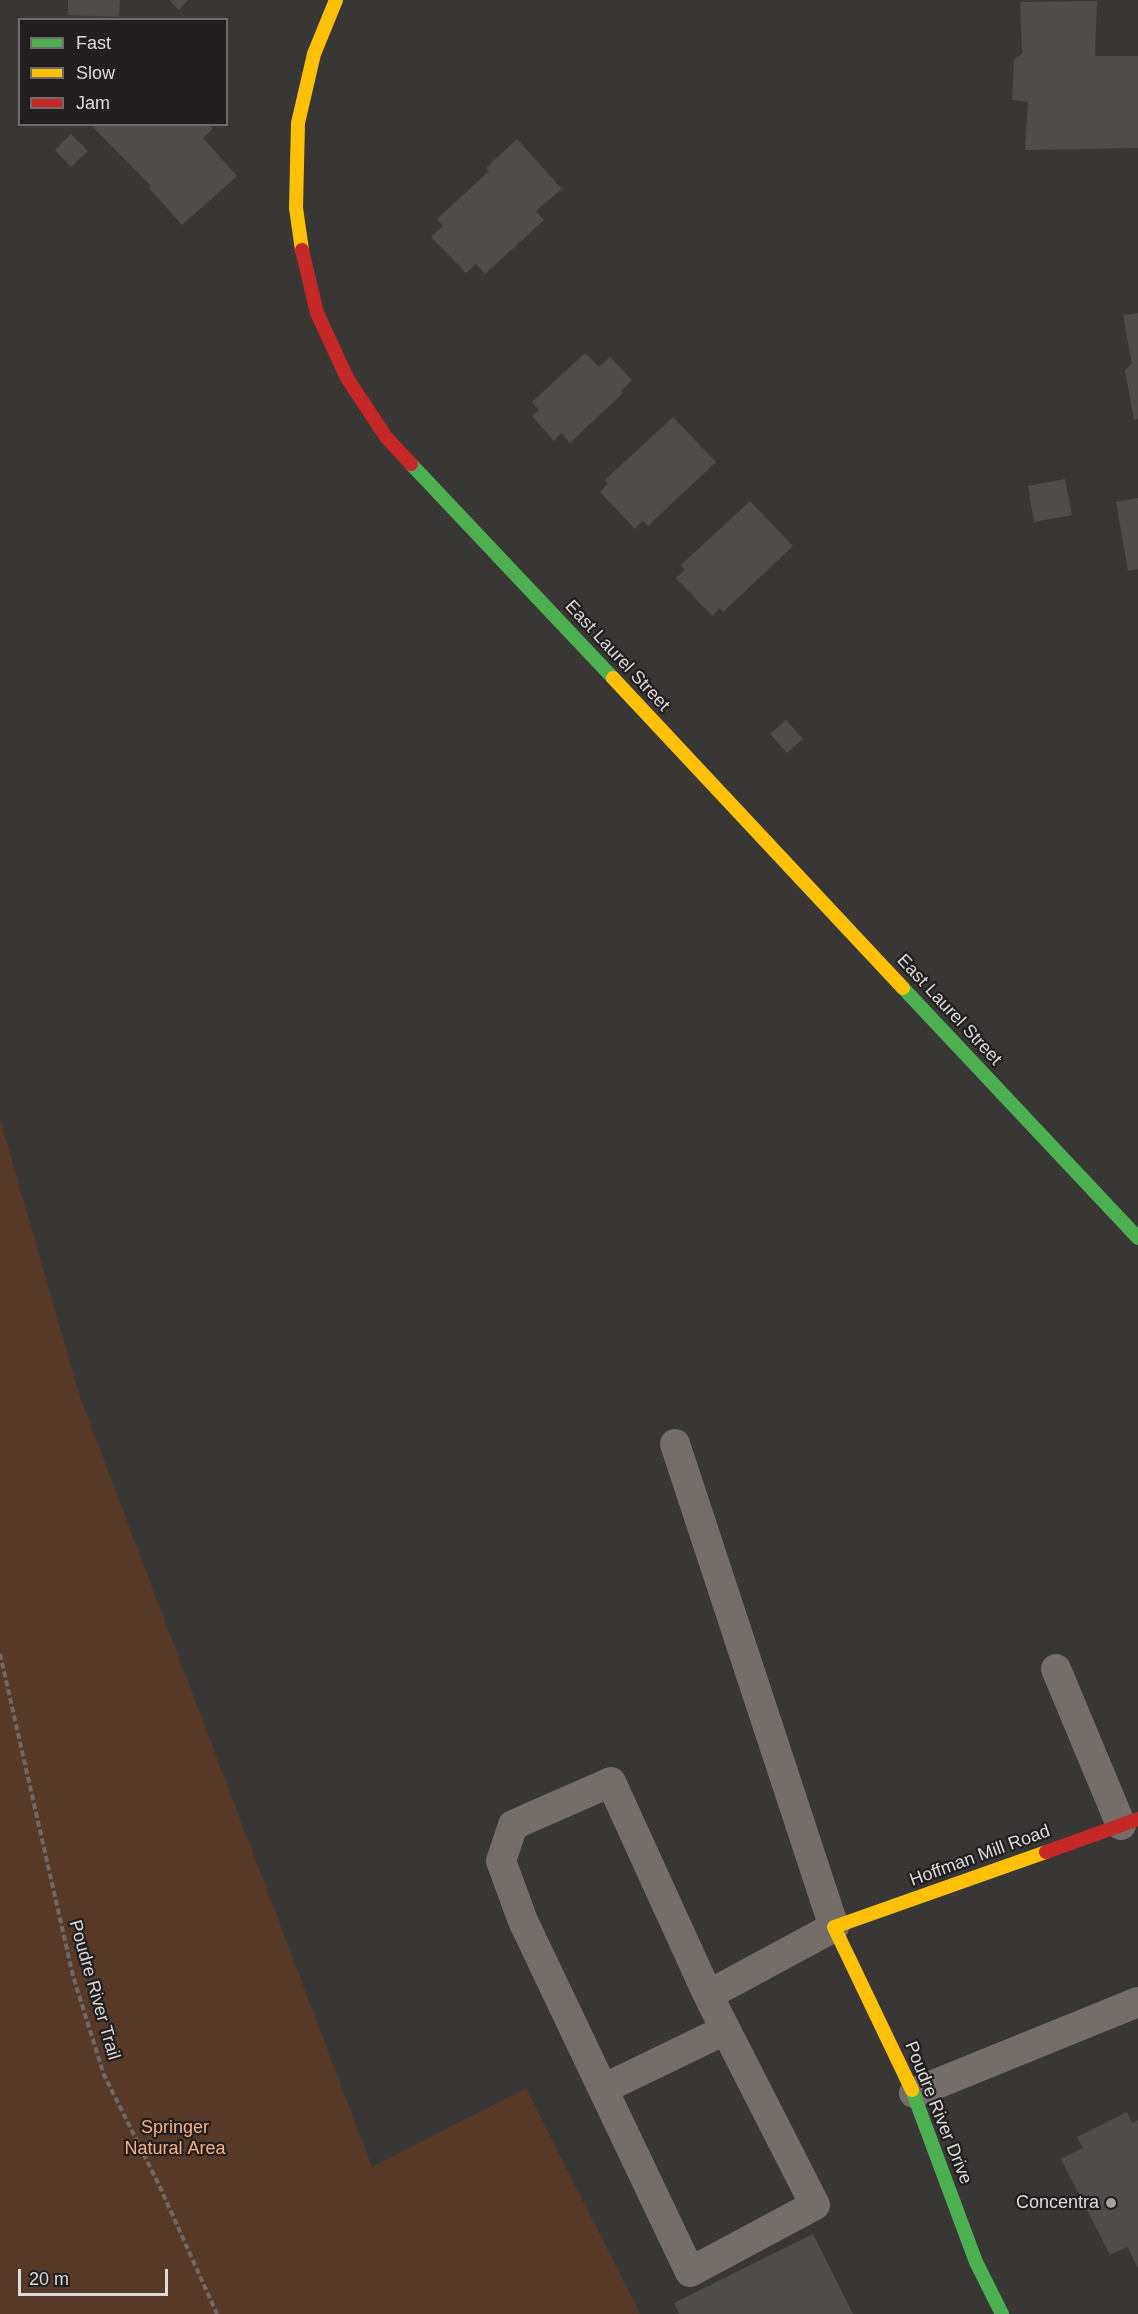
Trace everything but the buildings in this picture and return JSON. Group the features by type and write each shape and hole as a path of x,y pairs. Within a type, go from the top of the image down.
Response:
{"street":[{"name":"East Laurel Street","path":"336,0 314,54 298,123 296,208 304,265 317,313 347,378 386,436 1138,1238"},
{"name":"Hoffman Mill Road","path":"834,1928 1129,1822"},
{"name":"Poudre River Drive","path":"834,1928 914,2093 976,2262 1002,2314"}],"lane":[{"path":"675,1444 834,1928 708,1995"},
{"path":"1056,1669 1129,1822"},
{"path":"611,1782 708,1995 815,2205 690,2272 523,1922 501,1862 513,1825 611,1782"},
{"path":"914,2093 1138,2002"},
{"path":"603,2089 725,2030"}],"path":[{"name":"Poudre River Trail","path":"0,1654 73,1976 104,2075 159,2185 218,2314"}],"green space":[{"name":"Springer Natural Area","path":"0,1119 80,1397 372,2167 526,2088 640,2314 0,2314"}],"traffic: fast":[{"path":"411,464 613,678"},
{"path":"903,988 1138,1238"},
{"path":"912,2090 976,2262 1002,2314"}],"traffic: slow":[{"path":"302,250 296,208 298,123 314,54 336,0"},
{"path":"613,678 903,988"},
{"path":"912,2090 834,1927 1046,1852"}],"traffic: jam":[{"path":"302,250 317,313 347,378 386,437 411,464"},
{"path":"1046,1852 1138,1819"}],"place":[{"name":"Concentra","path":"1111,2203"}]}
